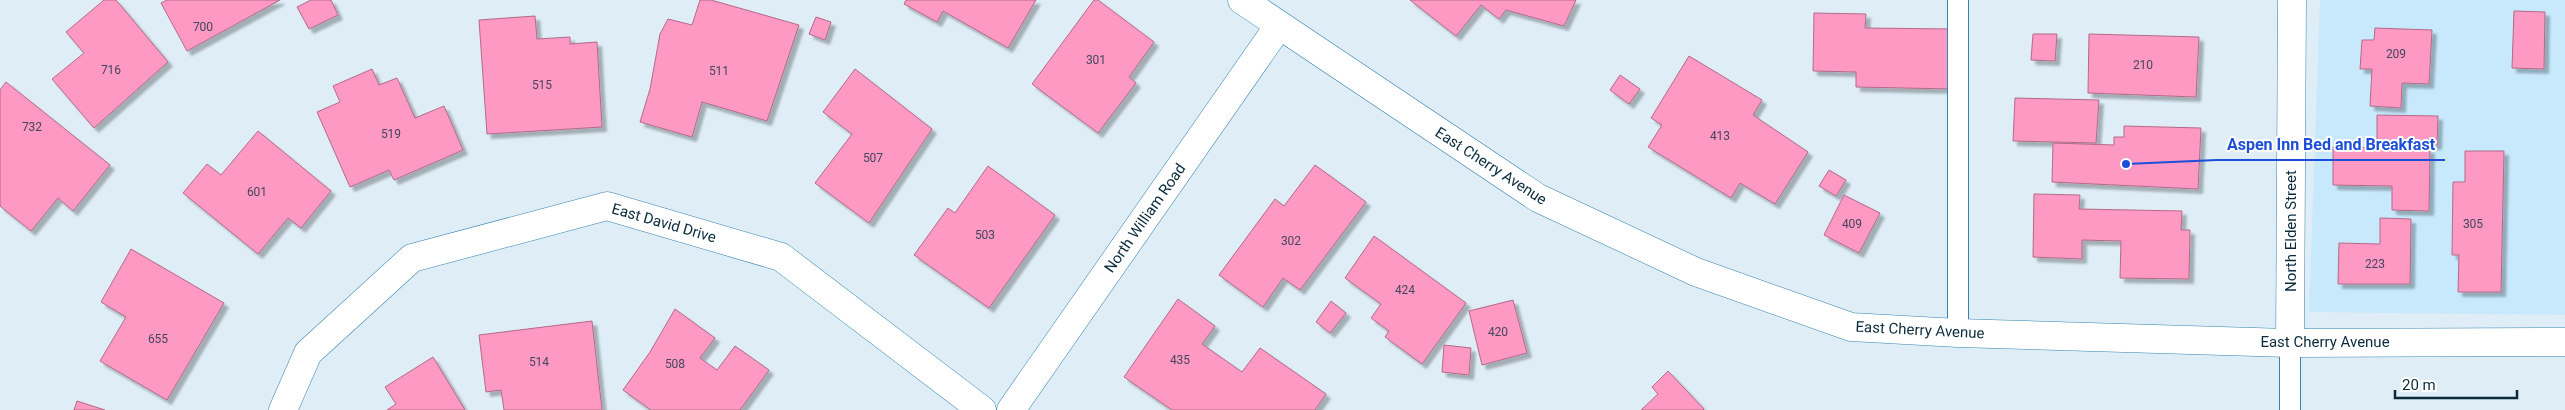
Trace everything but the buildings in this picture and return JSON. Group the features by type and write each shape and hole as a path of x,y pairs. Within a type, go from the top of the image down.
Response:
{"street":[{"name":"East Cherry Avenue","path":"1242,0 1278,26 1538,198 1696,272 1851,327 1958,333 2290,342 2565,342"},
{"name":"North Elden Street","path":"2290,342 2292,0"},
{"name":"North William Road","path":"1011,410 1278,26"},
{"name":"East David Drive","path":"283,410 308,353 412,258 607,206 781,257 982,410"}],"lane":[{"path":"1958,0 1958,333"},
{"path":"2290,342 2290,410"}],"shaded area":[{"path":"2320,0 2565,0 2565,315 2309,312"}],"place":[{"name":"Aspen Inn Bed and Breakfast","path":"2126,164"}]}
